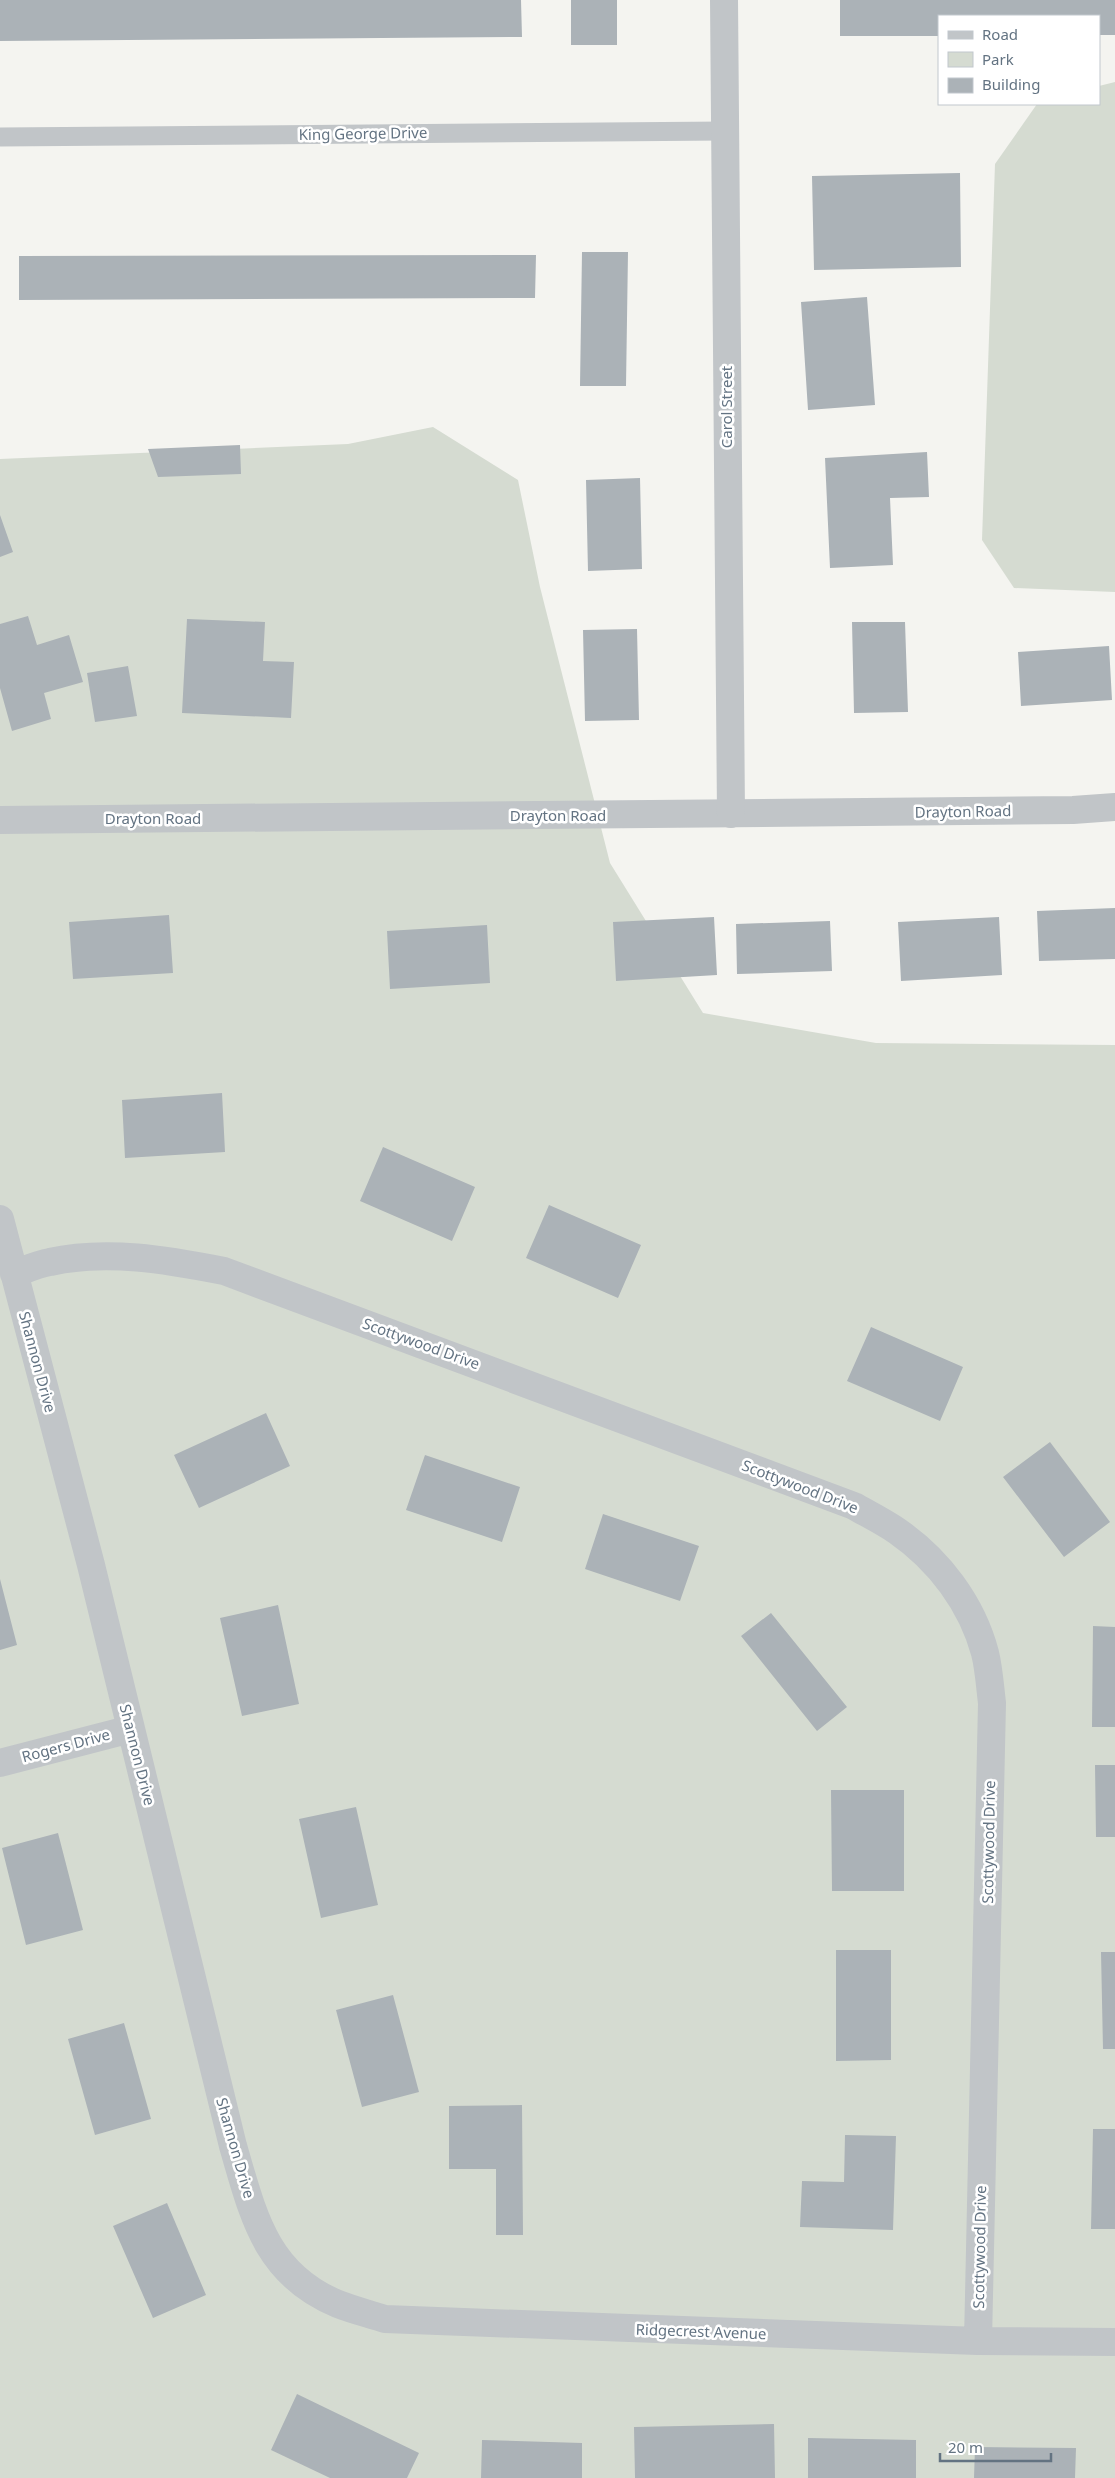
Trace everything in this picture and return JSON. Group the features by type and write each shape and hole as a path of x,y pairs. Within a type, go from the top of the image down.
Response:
{"street":[{"name":"Carol Street","path":"724,0 731,814"},
{"name":"Drayton Road","path":"0,820 731,814 1115,808"},
{"name":"Shannon Drive","path":"0,1219 91,1565 233,2146 263,2236 279,2262 296,2280"},
{"name":"Scottywood Drive","path":"14,1274 48,1262 73,1257 124,1257 166,1261 224,1271 854,1506 898,1531 935,1564 952,1584 966,1606 984,1653 992,1703 978,2342"},
{"name":"Rogers Drive","path":"0,1763 131,1729"},
{"name":"Ridgecrest Avenue","path":"296,2280 337,2304 385,2319 978,2342 1115,2342"}],"lane":[{"name":"King George Drive","path":"0,138 725,131"}],"green space":[{"path":"1115,82 1115,592 1014,588 982,540 995,164 1036,105 1100,105 1100,86"},
{"path":"433,427 518,480 540,587 610,863 703,1013 876,1043 1115,1045 1115,2478 0,2478 0,459 348,444"}],"building":[{"path":"0,0 521,0 522,37 0,41"},
{"path":"571,0 617,0 617,45 571,45"},
{"path":"840,0 1115,0 1115,35 1100,35 1100,15 938,15 938,36 840,36"},
{"path":"960,173 961,267 814,270 812,176"},
{"path":"582,252 628,252 626,386 580,386"},
{"path":"536,255 535,298 19,300 19,256"},
{"path":"867,297 875,405 808,410 801,302"},
{"path":"240,445 241,474 158,477 148,449"},
{"path":"927,452 929,497 890,498 893,565 830,568 825,458"},
{"path":"640,478 642,569 588,571 586,480"},
{"path":"0,515 13,552 0,557"},
{"path":"28,616 37,645 69,635 83,682 44,693 51,719 12,731 0,688 0,624"},
{"path":"187,619 265,622 263,661 294,662 291,718 182,713"},
{"path":"852,622 905,622 908,712 854,713"},
{"path":"637,629 639,720 585,721 583,630"},
{"path":"1109,646 1112,700 1021,706 1018,652"},
{"path":"128,666 137,716 95,722 87,673"},
{"path":"1115,908 1115,959 1039,961 1037,911"},
{"path":"169,915 173,973 73,979 69,922"},
{"path":"714,917 717,975 616,981 613,922"},
{"path":"999,917 1002,975 901,981 898,922"},
{"path":"830,921 832,971 737,974 736,924"},
{"path":"487,925 490,983 390,989 387,931"},
{"path":"222,1093 225,1152 125,1158 122,1100"},
{"path":"383,1147 475,1187 452,1241 360,1201"},
{"path":"549,1205 641,1245 618,1298 526,1258"},
{"path":"871,1327 963,1367 940,1421 847,1381"},
{"path":"266,1413 290,1466 199,1508 174,1455"},
{"path":"1050,1442 1110,1522 1064,1557 1003,1477"},
{"path":"425,1455 520,1487 502,1542 406,1510"},
{"path":"603,1514 699,1546 680,1601 585,1569"},
{"path":"0,1579 17,1645 0,1650"},
{"path":"278,1605 299,1704 242,1716 220,1618"},
{"path":"771,1613 847,1707 817,1731 741,1636"},
{"path":"1093,1626 1115,1627 1115,1727 1092,1727"},
{"path":"1095,1765 1115,1765 1115,1837 1096,1837"},
{"path":"831,1790 904,1790 904,1891 832,1891"},
{"path":"356,1807 378,1905 321,1918 299,1819"},
{"path":"58,1833 83,1930 26,1945 2,1848"},
{"path":"836,1950 891,1950 891,2060 836,2061"},
{"path":"1101,1952 1115,1952 1115,2049 1103,2049"},
{"path":"393,1995 419,2092 362,2107 336,2010"},
{"path":"124,2023 151,2119 95,2135 68,2039"},
{"path":"522,2105 523,2235 496,2235 496,2169 449,2169 449,2106"},
{"path":"1093,2129 1115,2129 1115,2229 1091,2229"},
{"path":"845,2135 896,2136 893,2230 800,2227 802,2181 844,2182"},
{"path":"167,2203 206,2295 153,2318 113,2226"},
{"path":"297,2394 419,2453 407,2478 330,2478 271,2450"},
{"path":"774,2424 775,2478 635,2478 634,2427"},
{"path":"808,2438 916,2440 916,2478 808,2478"},
{"path":"482,2440 582,2443 582,2478 481,2478"},
{"path":"975,2447 1076,2448 1075,2478 974,2478"}]}
